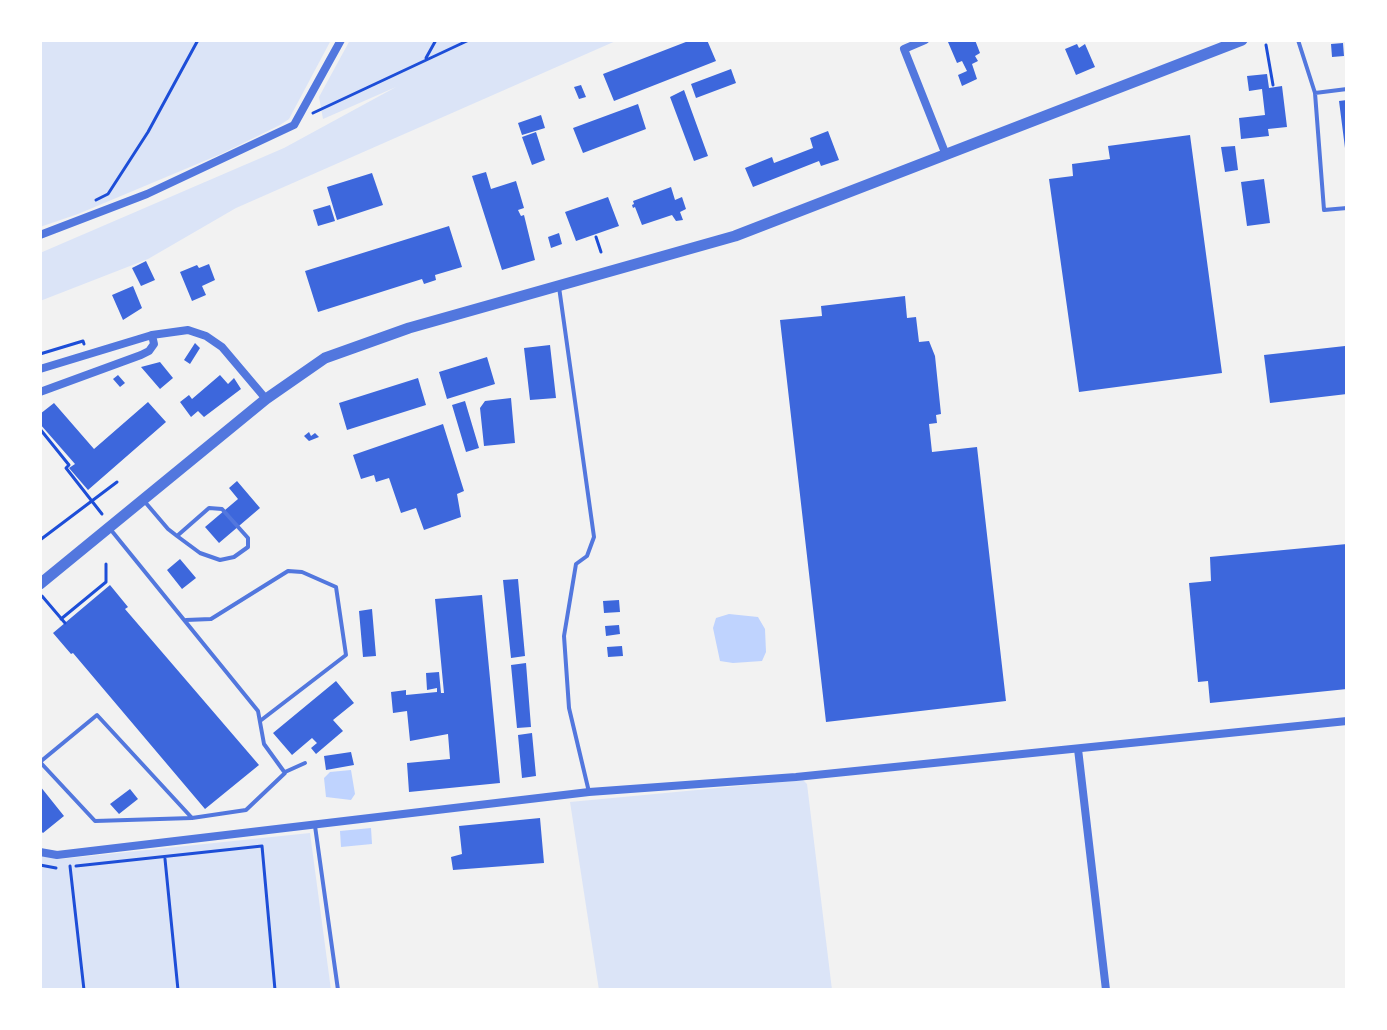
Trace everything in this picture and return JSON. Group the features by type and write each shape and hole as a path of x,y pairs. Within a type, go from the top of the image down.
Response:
{"street":[{"path":"40,235 147,194 294,125 341,40"},
{"path":"925,40 904,49 946,155"},
{"path":"41,590 110,528 266,399 308,368 353,347 735,236 1242,40"},
{"path":"40,369 178,330 206,336 231,356 266,399"},
{"path":"40,392 149,351 154,344 152,335"},
{"path":"40,852 57,855 589,792 796,777 1347,721"},
{"path":"1078,749 1106,990"}],"lane":[{"path":"1298,40 1315,93 1324,210 1347,208"},
{"path":"1315,93 1347,89"},
{"path":"559,286 594,537 587,556 576,564 564,636 569,708 589,792"},
{"path":"144,500 177,536 200,553 220,560 234,557 248,547 248,538 222,509 209,508 177,536"},
{"path":"110,528 258,711 264,744 285,773"},
{"path":"184,620 211,619 288,571 302,572 336,587 346,655 260,721"},
{"path":"192,818 97,715 40,762 95,821 192,818 246,810 285,773 305,763"},
{"path":"315,825 338,990"}],"path":[{"path":"86,204 108,194 148,132 198,40"},
{"path":"426,58 436,40"},
{"path":"294,125 322,108 469,40"},
{"path":"1266,45 1273,85"},
{"path":"596,237 601,252"},
{"path":"40,429 102,514"},
{"path":"40,540 117,482"},
{"path":"61,619 106,582 106,564"},
{"path":"41,590 65,623"},
{"path":"84,990 70,866 262,846 275,990"},
{"path":"164,857 178,990"}],"shaded area":[{"path":"40,40 331,40 289,119 280,125 221,154 40,227"},
{"path":"350,40 618,40 236,208 148,259 40,301 40,253 284,148 396,87 323,119 319,97"},
{"path":"803,780 807,784 832,990 599,990 570,802"},
{"path":"310,833 331,990 40,990 40,856 61,859"}],"water":[{"path":"729,614 758,617 765,629 766,652 762,661 720,661 713,628 716,618"},
{"path":"351,770 355,794 351,800 326,797 324,778 330,772"},
{"path":"371,828 372,844 341,847 340,831"}],"building":[{"path":"691,40 707,40 716,61 614,101 603,74"},
{"path":"975,40 980,53 975,56 978,61 972,64 977,79 962,86 958,75 967,71 962,61 957,63 948,42"},
{"path":"1343,43 1344,56 1332,57 1331,44"},
{"path":"1077,44 1079,48 1085,44 1095,67 1076,75 1065,49"},
{"path":"731,69 736,83 696,98 691,84"},
{"path":"1267,74 1269,88 1282,86 1287,127 1268,129 1269,136 1241,139 1239,118 1265,115 1262,89 1249,91 1247,76"},
{"path":"581,85 586,97 579,99 574,87"},
{"path":"684,90 708,156 694,161 670,97"},
{"path":"1347,100 1347,147 1345,148 1339,101"},
{"path":"638,104 646,129 583,153 573,128"},
{"path":"541,115 545,128 522,135 518,123"},
{"path":"828,131 839,160 821,166 819,161 753,187 745,168 772,157 774,163 813,148 810,138"},
{"path":"536,132 545,160 532,165 522,137"},
{"path":"1190,135 1222,373 1079,392 1049,179 1073,176 1072,164 1110,159 1108,146"},
{"path":"1235,146 1238,170 1225,172 1221,147"},
{"path":"486,172 491,189 516,181 524,208 518,210 521,216 524,215 535,260 502,270 472,176"},
{"path":"372,173 383,205 337,220 327,187"},
{"path":"1264,179 1270,223 1247,226 1241,182"},
{"path":"671,187 675,200 682,197 686,209 680,212 683,220 676,221 672,215 642,225 633,208 633,201"},
{"path":"608,197 619,226 576,241 565,212"},
{"path":"330,205 335,221 318,226 313,210"},
{"path":"449,226 462,267 435,275 436,280 424,284 422,279 318,312 305,271"},
{"path":"559,233 562,244 551,248 548,237"},
{"path":"146,261 155,280 141,286 132,268"},
{"path":"209,264 215,280 202,286 206,295 192,301 180,272"},
{"path":"133,286 142,308 123,320 112,295"},
{"path":"905,296 907,318 916,317 919,342 929,341 935,356 941,414 936,415 937,423 929,424 932,452 977,447 1006,701 826,722 780,320 822,316 821,306"},
{"path":"195,343 200,348 190,364 184,360"},
{"path":"550,345 556,398 530,400 524,348"},
{"path":"1345,346 1347,394 1270,403 1264,355"},
{"path":"487,357 495,384 447,399 439,372"},
{"path":"160,362 173,378 160,389 141,367"},
{"path":"118,375 125,383 120,387 113,379"},
{"path":"220,375 228,384 234,378 241,389 204,417 198,411 191,417 180,402 189,395 192,399"},
{"path":"418,378 426,405 347,430 339,403"},
{"path":"511,398 515,443 484,446 480,408 485,401"},
{"path":"465,401 479,448 466,452 452,405"},
{"path":"148,402 166,422 88,490 69,468 75,464 40,424 40,414 54,403 94,449"},
{"path":"443,424 464,491 457,494 461,517 424,530 416,508 401,513 389,478 376,482 374,475 361,479 353,455"},
{"path":"309,432 311,436 315,433 319,437 309,441 304,436"},
{"path":"237,481 260,508 219,543 205,527 238,499 229,488"},
{"path":"1347,544 1347,689 1210,703 1208,681 1198,682 1189,583 1211,581 1210,557"},
{"path":"180,559 196,578 182,589 167,570"},
{"path":"518,579 525,656 511,658 503,580"},
{"path":"110,585 128,607 125,609 259,765 205,809 53,633"},
{"path":"482,595 500,783 409,792 407,763 450,759 448,734 410,741 407,711 393,713 391,692 406,690 406,695 437,692 437,688 427,690 426,673 439,672 441,693 444,693 435,599"},
{"path":"619,600 620,612 604,613 603,601"},
{"path":"372,609 376,656 363,657 359,611"},
{"path":"619,625 620,634 606,636 605,626"},
{"path":"622,646 623,656 608,657 607,647"},
{"path":"526,663 531,727 517,728 511,665"},
{"path":"336,681 354,703 333,720 343,731 316,754 311,748 317,743 312,738 292,755 273,733"},
{"path":"532,733 536,776 522,778 518,735"},
{"path":"351,752 354,765 326,770 324,756"},
{"path":"40,786 64,816 43,833 40,830"},
{"path":"130,789 138,799 119,814 110,804"},
{"path":"540,818 544,863 453,870 451,857 462,854 459,826"}]}
